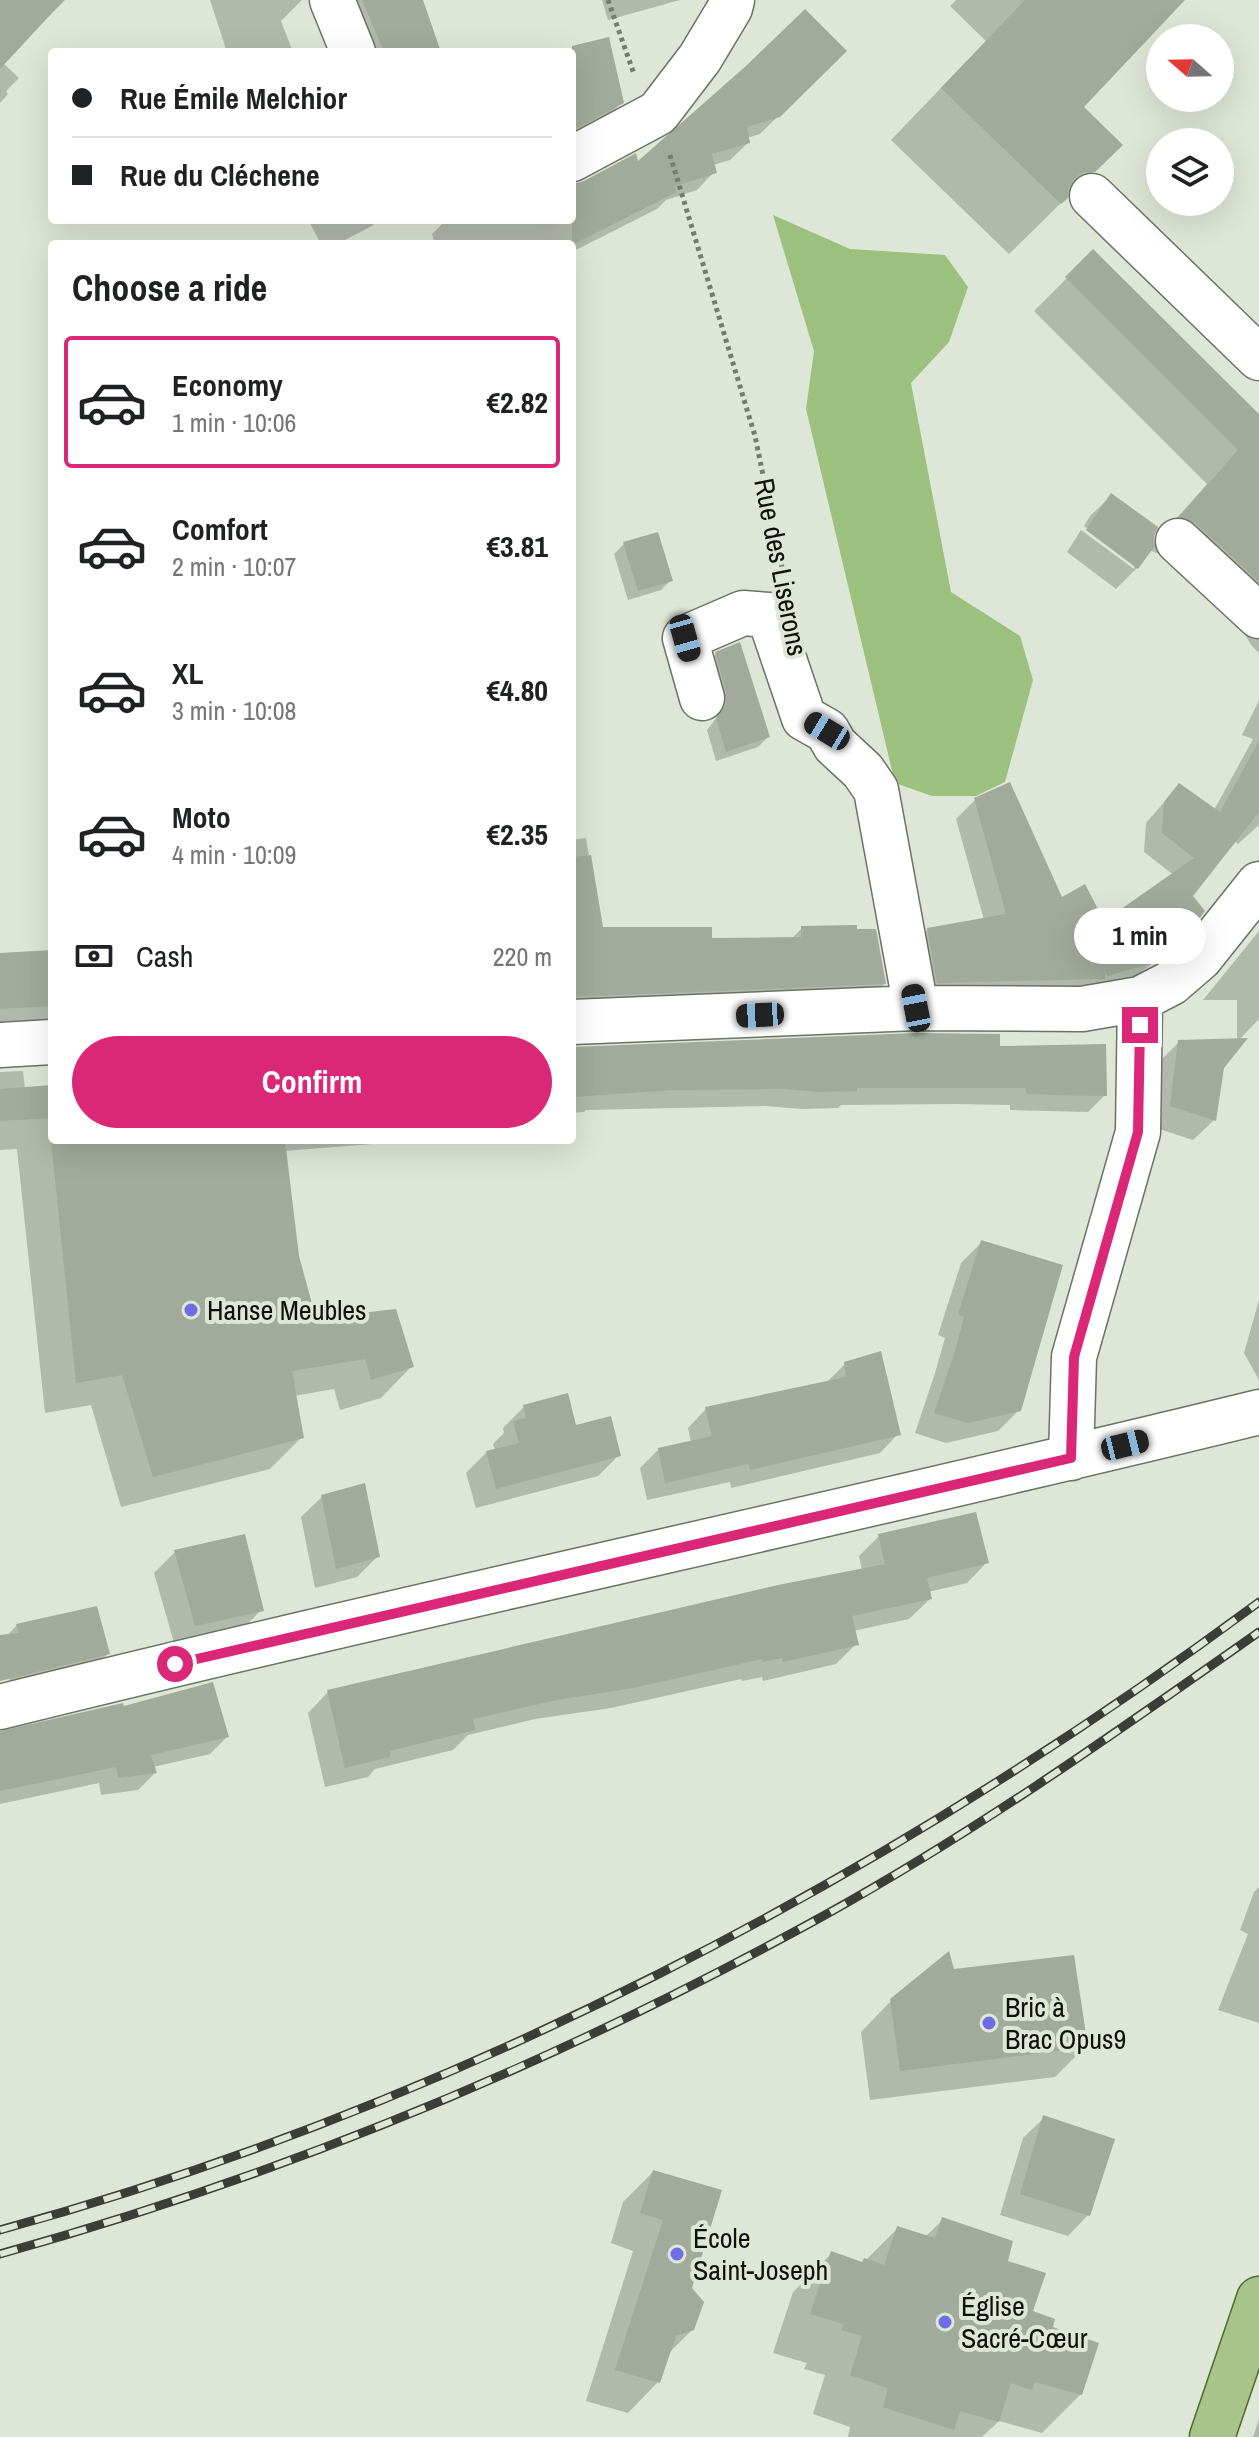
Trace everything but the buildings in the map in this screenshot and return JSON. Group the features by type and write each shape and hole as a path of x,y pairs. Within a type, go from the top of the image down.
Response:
{"main road":[{"path":"1212,2437 1259,2299"}],"street":[{"path":"332,0 351,48"},
{"path":"576,157 658,113 700,58 732,0"},
{"path":"1092,196 1259,358"},
{"path":"1178,541 1259,616"},
{"path":"702,698 685,638 743,613 769,615 804,718 827,731 835,745 863,771 876,790 916,1008"},
{"path":"576,1022 916,1008 1082,1009 1140,999 1171,983 1200,958 1259,884"},
{"path":"1071,1458 1074,1357 1138,1132 1140,999"},
{"path":"0,1045 48,1042"},
{"path":"0,1707 249,1645 1071,1458 1259,1412"}],"path":[{"name":"Rue des Liserons","path":"608,0 638,86 658,113 755,436 785,579"}],"green space":[{"path":"773,215 850,249 945,255 968,287 949,342 911,383 951,592 1020,636 1033,680 1005,782 976,796 932,796 895,783 806,409 814,351"}],"railway":[{"path":"0,2230 169,2179 336,2119 499,2050 658,1974 815,1891 967,1801 1115,1704 1259,1602"},
{"path":"0,2254 213,2188 319,2150 525,2064 727,1968 882,1883 992,1815 1259,1632"}],"place":[{"name":"Hanse Meubles","path":"191,1310"},
{"name":"Bric à Brac Opus9","path":"989,2023"},
{"name":"École Saint-Joseph","path":"677,2254"},
{"name":"Église Sacré-Cœur","path":"945,2322"}],"route":[{"path":"175,1664 1071,1458 1074,1357 1138,1132 1140,1025"}]}
